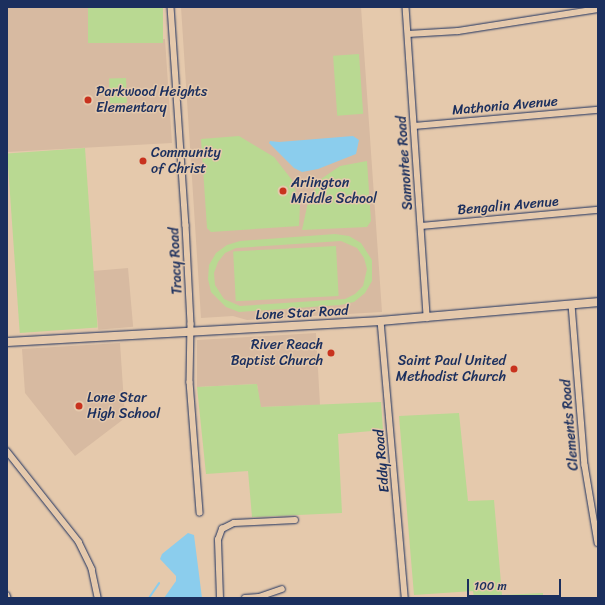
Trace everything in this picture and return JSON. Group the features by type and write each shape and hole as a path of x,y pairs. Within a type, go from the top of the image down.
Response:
{"street":[{"name":"Tracy Road","path":"171,7 191,332 190,382 200,513"},
{"name":"Samontee Road","path":"406,7 427,318"},
{"path":"408,34 458,31 598,10"},
{"name":"Mathonia Avenue","path":"414,126 598,110"},
{"name":"Bengalin Avenue","path":"421,226 598,210"},
{"name":"Lone Star Road","path":"7,342 427,318 598,302"},
{"name":"Clements Road","path":"572,305 585,465 598,543"},
{"name":"Eddy Road","path":"381,321 405,598"},
{"path":"7,451 80,542 92,569 98,598"},
{"path":"220,598 218,540 222,529 234,523 295,520"},
{"path":"245,598 259,597 282,589"}],"shaded area":[{"name":"Parkwood Heights Elementary","path":"7,7 88,7 91,43 165,39 172,143 7,152"},
{"name":"Arlington Middle School","path":"181,7 361,7 382,312 247,320 233,316 201,318"},
{"path":"128,268 133,327 98,330 93,271"},
{"path":"316,333 320,405 260,407 257,384 197,387 197,340"},
{"name":"Lone Star High School","path":"120,343 125,418 75,456 25,393 22,349"}],"green space":[{"path":"88,7 163,7 163,43 88,43"},
{"path":"359,54 363,114 337,116 333,56"},
{"path":"126,78 127,103 110,104 109,79"},
{"path":"239,136 274,157 292,180 300,205 299,226 211,232 207,228 201,139"},
{"path":"85,148 98,328 20,333 7,153"},
{"path":"367,161 371,221 367,227 302,230 308,202 321,179 340,166"},
{"path":"335,234 349,236 361,243 372,260 372,281 365,293 354,302 340,305 239,312 226,307 211,292 208,279 209,265 216,253 227,245 240,241","holes":["341,241 357,248 364,258 367,269 363,286 355,294 345,299 240,306 224,299 215,285 214,273 218,262 225,253 236,248"]},
{"path":"336,246 339,296 236,301 233,251"},
{"path":"257,384 261,407 381,402 383,430 338,434 342,513 252,517 248,471 206,474 197,387"},
{"path":"459,413 468,501 494,500 502,595 543,593 543,598 474,598 473,591 414,595 399,416"}],"water":[{"path":"353,136 359,140 356,154 318,169 302,172 294,168 269,143 270,141 279,142"},
{"path":"188,533 194,535 202,598 164,598 176,581 176,576 160,559 162,554"}],"waterway":[{"path":"149,598 159,583"}],"place":[{"name":"Parkwood Heights Elementary","path":"88,100"},
{"name":"Community of Christ","path":"143,161"},
{"name":"Arlington Middle School","path":"283,191"},
{"name":"River Reach Baptist Church","path":"331,353"},
{"name":"Saint Paul United Methodist Church","path":"514,369"},
{"name":"Lone Star High School","path":"79,406"}]}
